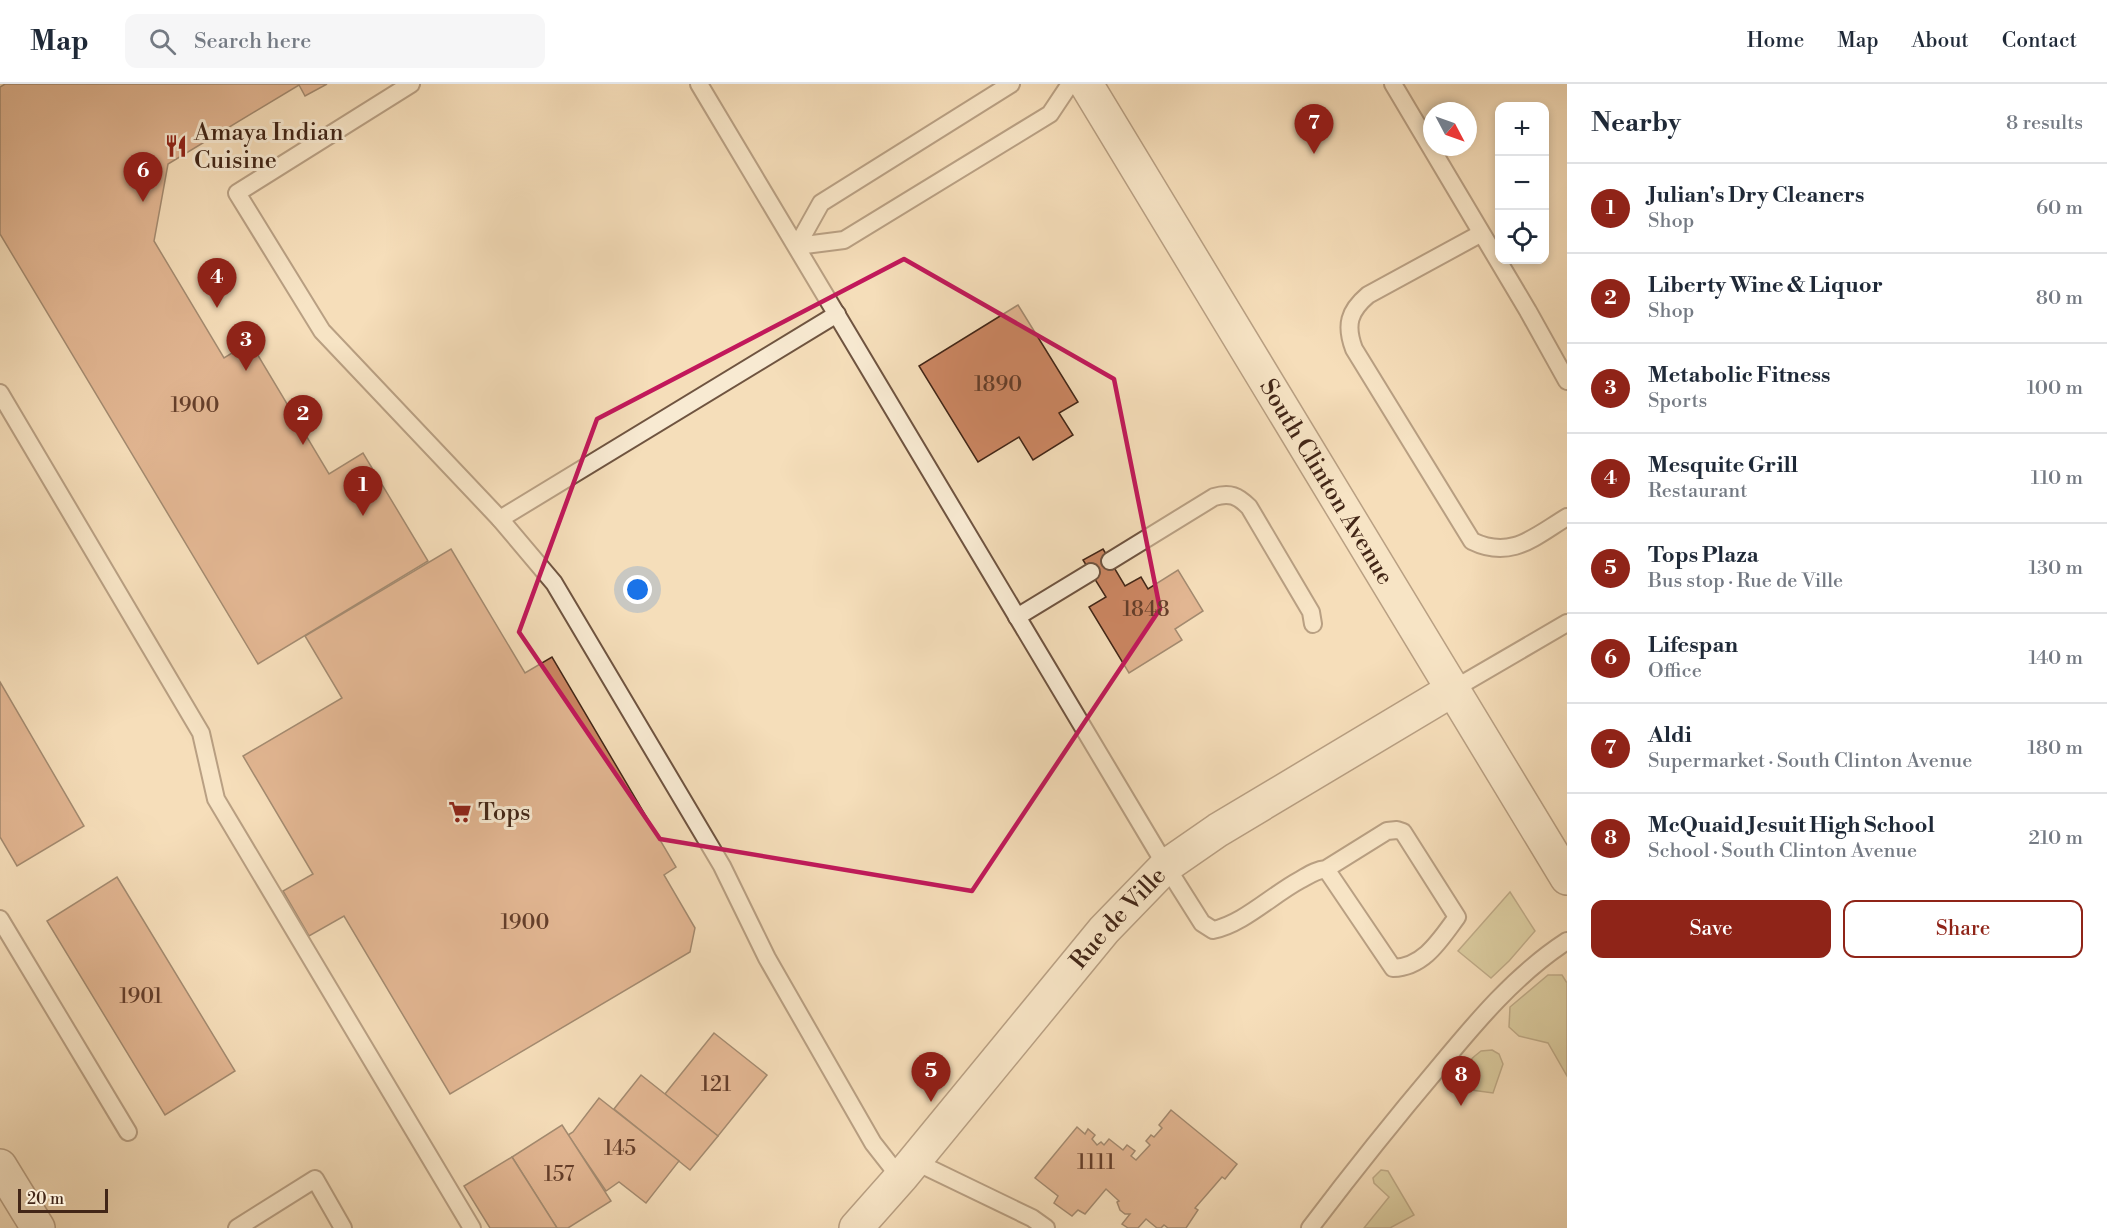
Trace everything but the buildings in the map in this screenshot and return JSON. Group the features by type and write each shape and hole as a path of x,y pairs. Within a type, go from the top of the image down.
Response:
{"street":[{"name":"South Clinton Avenue","path":"1086,84 1567,878"},
{"name":"Rue de Ville","path":"856,1228 1104,930 1166,866 1218,830 1452,690"},
{"path":"0,1166 38,1228"}],"lane":[{"path":"411,84 237,193 322,332 500,519 554,583 723,867 767,958 873,1143 891,1166 908,1168 1032,1218 1046,1228"},
{"path":"699,84 1202,923 1213,930 1226,928 1290,885 1319,870 1326,869 1387,831 1397,830 1403,832 1457,917 1431,953 1401,968 1393,968 1326,869"},
{"path":"797,246 821,203 1011,84"},
{"path":"797,246 844,240 1050,114 1070,84"},
{"path":"1393,84 1567,381"},
{"path":"1480,234 1368,295 1356,305 1350,318 1348,335 1354,349 1472,541 1487,548 1504,549 1527,542 1567,517"},
{"path":"500,519 837,314"},
{"path":"0,393 201,733 216,799 472,1228"},
{"path":"1110,561 1214,497 1226,494 1239,497 1249,507 1311,612 1312,624"},
{"path":"1017,617 1091,572"},
{"path":"1452,690 1567,623"},
{"path":"0,919 128,1132"},
{"path":"1310,1228 1384,1132 1490,1006 1553,950 1567,941"},
{"path":"237,1228 315,1179 343,1228"}],"highlighted area":[{"path":"904,259 1114,379 1160,609 972,891 660,839 519,632 597,419"}],"shaded area":[{"path":"1510,892 1535,931 1491,978 1458,951"},
{"path":"1548,975 1562,975 1567,983 1567,1076 1548,1043 1519,1036 1509,1027 1510,1007"},
{"path":"1492,1050 1499,1054 1503,1064 1493,1093 1464,1089 1460,1078 1464,1068 1481,1051"},
{"path":"1381,1170 1388,1171 1414,1215 1390,1228 1364,1228 1389,1197 1374,1183 1373,1178"}],"place":[{"name":"Amaya Indian Cuisine","path":"176,146"},
{"name":"Aldi","path":"1314,154"},
{"name":"Lifespan","path":"143,202"},
{"name":"Mesquite Grill","path":"217,308"},
{"name":"Metabolic Fitness","path":"246,371"},
{"name":"Liberty Wine & Liquor","path":"303,445"},
{"name":"Julian's Dry Cleaners","path":"363,516"},
{"name":"Tops","path":"460,812"},
{"name":"Tops Plaza","path":"931,1102"},
{"name":"McQuaid Jesuit High School","path":"1461,1106"}]}
